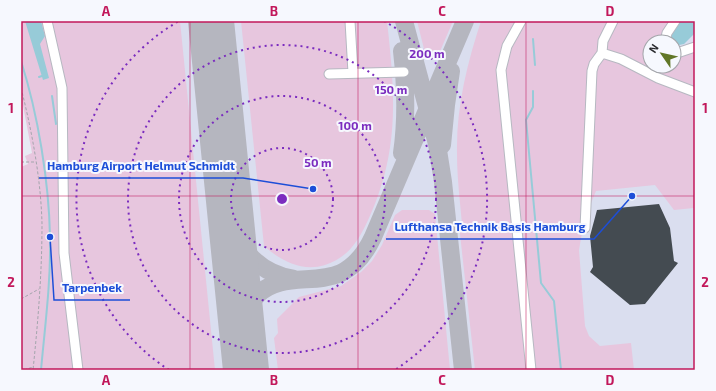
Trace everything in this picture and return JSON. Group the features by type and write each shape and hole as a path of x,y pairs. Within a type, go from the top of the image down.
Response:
{"lane":[{"path":"47,21 62,88 64,253 78,370"},
{"path":"350,21 353,73"},
{"path":"521,21 507,46 501,70 531,370"},
{"path":"585,228 589,166 592,71 594,64 602,53 603,41 613,21"},
{"path":"667,34 675,21"},
{"path":"682,51 695,47"},
{"path":"602,53 622,59 658,78 695,92"},
{"path":"329,74 404,72"}],"path":[{"path":"21,88 27,112 35,162 42,223 33,370"},
{"path":"22,162 35,162"},
{"path":"21,299 39,289"},
{"path":"24,370 33,367"}],"shaded area":[{"path":"21,21 695,21 695,370 54,370"},
{"path":"21,21 180,21 215,370 21,370 21,167 28,164 25,156 32,153 21,95"},
{"path":"241,21 387,21 392,73 393,121 386,169 379,193 361,234 347,252 333,262 325,265 308,267 292,264 277,256 264,246"},
{"path":"417,21 453,21 438,56 431,57 425,53"},
{"path":"481,21 611,21 595,57 583,227 579,250 585,326 589,336 600,346 631,343 634,370 475,370 459,225 462,224 457,137 463,86"},
{"path":"615,21 671,21 663,34 642,34 642,67 606,51 605,41"},
{"path":"695,49 695,91 657,74 682,74 682,55"},
{"path":"605,56 642,72 642,74 648,74 695,94 694,208 674,210 655,185 596,191 587,213 594,71"},
{"path":"402,210 429,210 435,214 450,370 278,370 274,338 278,333 277,319 299,297 341,286 361,272 372,261 382,245 395,215"}],"water":[{"path":"25,21 41,21 45,36 40,44 49,78 43,80"},
{"path":"679,21 695,21 695,33 684,44 682,44 682,34 671,34"}],"building":[{"path":"659,204 670,228 674,261 678,263 645,304 630,305 590,272 593,267 590,236 597,210"}],"waterway":[{"path":"533,39 535,65"},
{"path":"21,61 33,103 42,148 49,216 50,270 41,370"},
{"path":"533,91 533,107 526,120 541,283 554,301 561,370"},
{"path":"52,96 56,124"}],"taxiway":[{"path":"404,21 437,144 443,182 463,370"},
{"path":"243,331 244,321 249,307 257,295 266,288 287,281 320,278 341,273 352,266 364,253 373,237 465,21"},
{"path":"402,51 405,128 402,153"},
{"path":"442,145 451,71"},
{"path":"232,226 242,246 256,262 273,273 294,279"}],"runway":[{"path":"211,21 246,370"}],"place":[{"name":"Hamburg Airport Helmut Schmidt","path":"313,189"},
{"name":"Lufthansa Technik Basis Hamburg","path":"632,196"},
{"name":"Tarpenbek","path":"50,237"}]}
